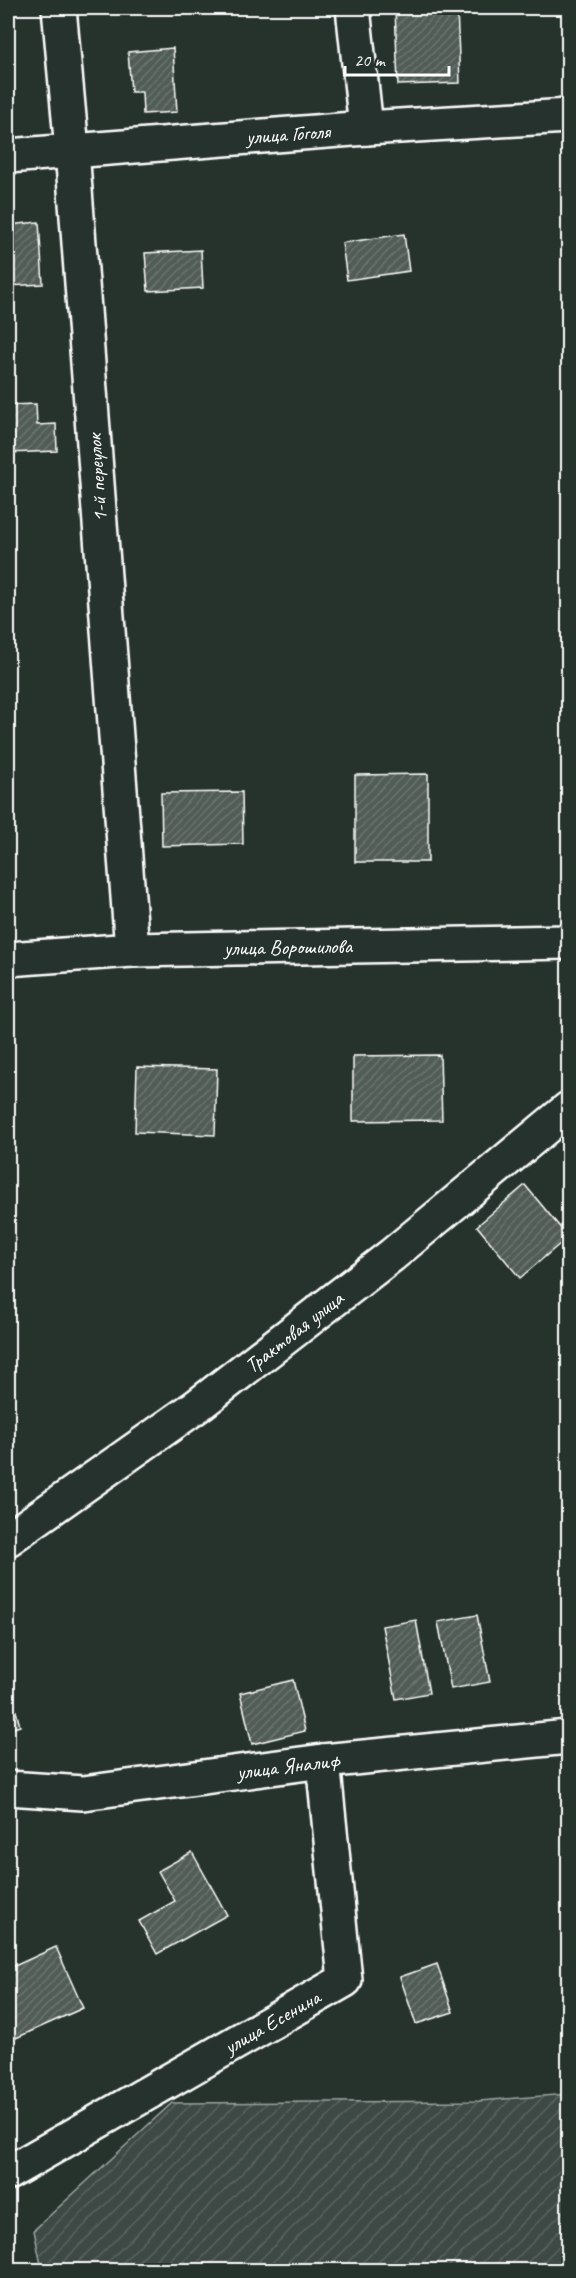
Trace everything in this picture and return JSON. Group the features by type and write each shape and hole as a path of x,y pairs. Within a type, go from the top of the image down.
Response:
{"street":[{"name":"1-й переулок","path":"59,8 72,150 132,950"},
{"path":"352,8 366,128"},
{"name":"улица Гоголя","path":"8,156 366,128 568,116"},
{"name":"улица Ворошилова","path":"8,959 132,950 568,942"},
{"name":"Трактовая улица","path":"8,1539 198,1406 392,1255 568,1109"},
{"name":"улица Яналиф","path":"8,1788 83,1793 323,1761 568,1737"},
{"name":"улица Есенина","path":"8,2173 345,1980 323,1761"}],"shaded area":[{"path":"568,2094 568,2270 42,2270 34,2230 172,2103 479,2101"}],"building":[{"path":"395,8 457,8 460,83 398,85"},
{"path":"173,48 177,112 143,114 142,92 131,92 128,52"},
{"path":"39,222 43,284 8,286 8,225"},
{"path":"404,234 409,271 347,280 342,243"},
{"path":"201,250 203,288 148,291 145,253"},
{"path":"36,404 37,425 56,424 57,451 8,453 8,405"},
{"path":"428,774 428,862 355,862 355,775"},
{"path":"242,792 243,844 162,846 161,793"},
{"path":"440,1055 442,1120 353,1121 353,1056"},
{"path":"137,1067 217,1069 215,1135 135,1132"},
{"path":"525,1185 568,1237 520,1278 477,1226"},
{"path":"477,1615 490,1682 451,1689 438,1622"},
{"path":"416,1620 429,1693 396,1699 382,1626"},
{"path":"293,1680 305,1731 252,1744 240,1693"},
{"path":"8,1681 20,1726 8,1730"},
{"path":"192,1852 227,1915 157,1954 139,1921 175,1901 158,1871"},
{"path":"56,1947 83,2008 16,2038 8,2020 8,1969"},
{"path":"437,1964 453,2012 416,2024 400,1977"}]}
